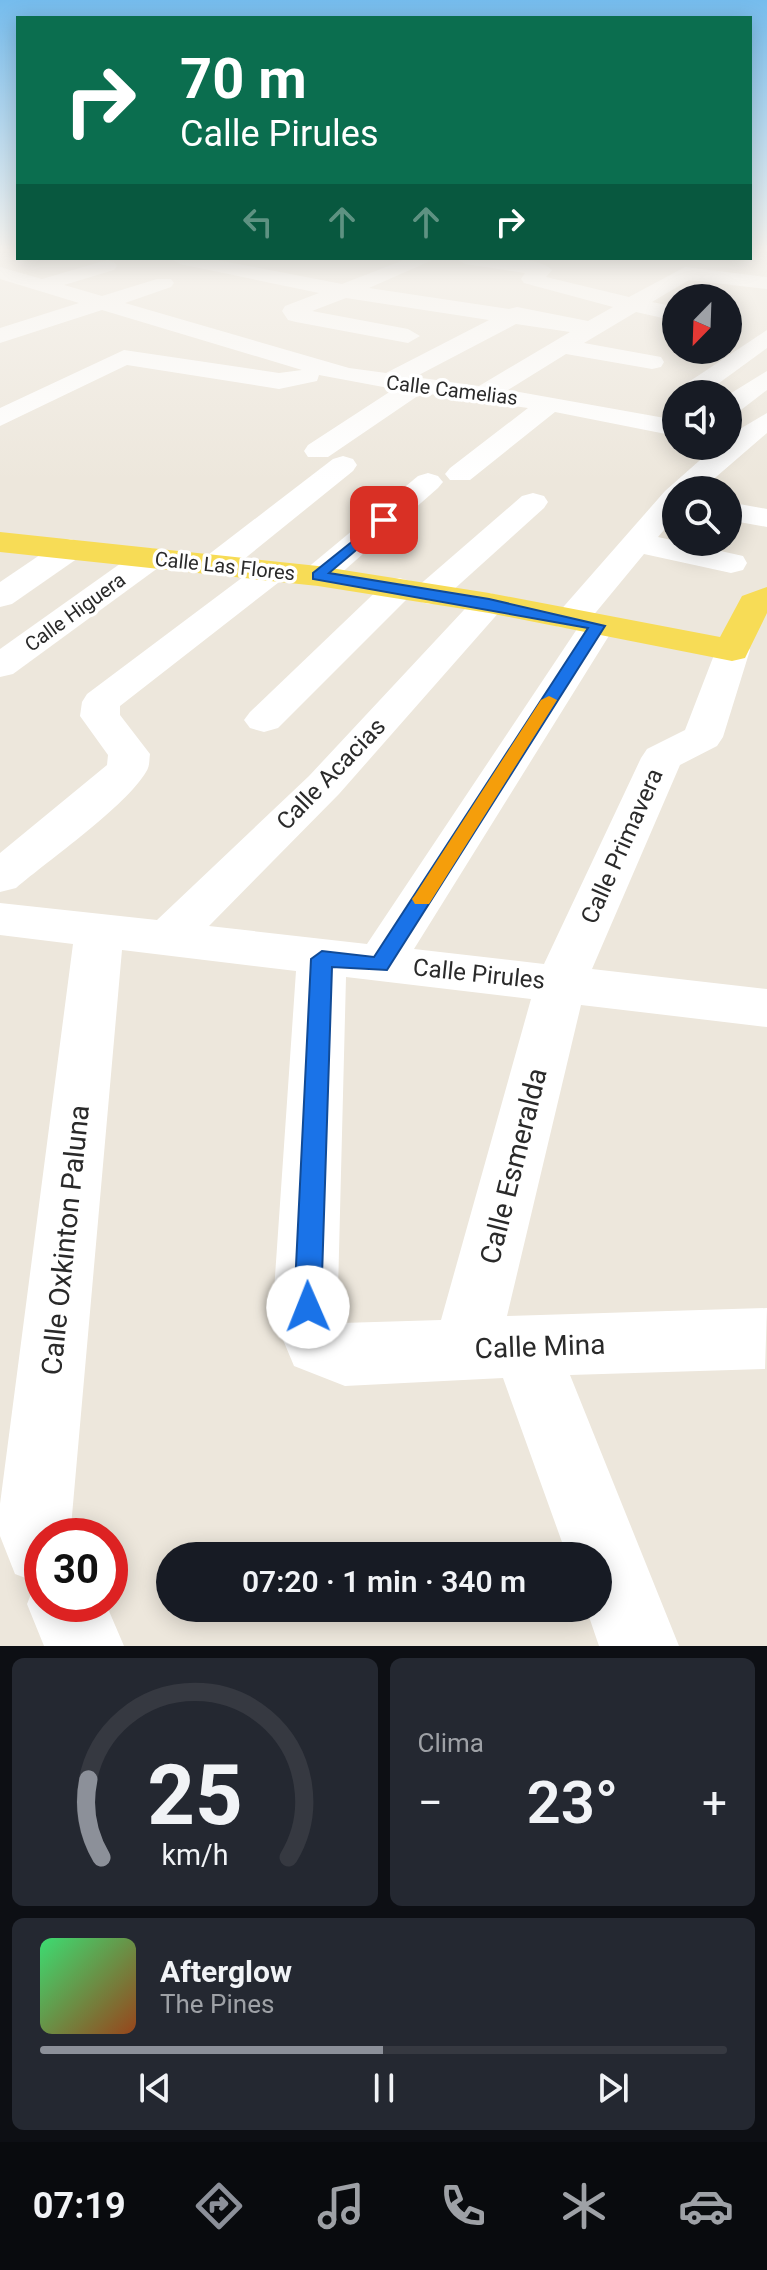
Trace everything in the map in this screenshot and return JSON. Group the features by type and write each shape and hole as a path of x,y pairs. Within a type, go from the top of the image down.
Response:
{"main road":[{"name":"Calle Las Flores","path":"0,542 318,576 489,603 732,650"},
{"name":"Calle Primavera","path":"732,650 762,598"}],"street":[{"path":"0,336 27,327"},
{"path":"14,385 148,327"},
{"name":"Calle Camelias","path":"181,327 347,375 414,387 550,403 662,424"},
{"path":"362,327 408,336"},
{"path":"387,382 492,327"},
{"path":"483,394 590,327"},
{"path":"598,327 635,331"},
{"path":"707,380 767,337"},
{"path":"559,346 652,362"},
{"path":"0,418 124,357 279,381 300,380 319,368"},
{"path":"524,368 568,376"},
{"path":"306,400 347,375"},
{"path":"742,397 767,378"},
{"path":"216,565 331,458 414,387"},
{"path":"460,474 550,403"},
{"path":"648,421 662,412"},
{"path":"742,435 767,421"},
{"path":"698,476 713,460"},
{"path":"318,576 428,482"},
{"path":"264,720 414,591 533,502"},
{"path":"380,964 584,623 635,542 662,513"},
{"path":"742,514 767,518"},
{"path":"635,542 731,563"},
{"path":"0,597 70,549"},
{"name":"Calle Higuera","path":"0,666 150,558"},
{"path":"0,877 109,788 128,768 129,754 100,716 101,702 271,572"},
{"name":"Calle Acacias","path":"167,939 324,785 489,603"},
{"name":"Calle Primavera","path":"561,982 662,758 703,737 732,650"},
{"name":"Calle Pirules","path":"0,919 322,959 561,982 767,1008"},
{"name":"Calle Oxkinton Paluna","path":"27,1518 99,932"},
{"name":"Calle Mina","path":"322,959 306,1291 309,1323 317,1344 345,1355 766,1338"},
{"name":"Calle Esmeralda","path":"496,1347 561,982"},
{"path":"496,1347 639,1646"},
{"path":"74,1622 84,1646"}],"slow traffic":[{"path":"422,899 549,700"}],"route":[{"path":"308,1307 306,1291 322,959 380,964 597,626 489,603 318,576 384,520"}]}
